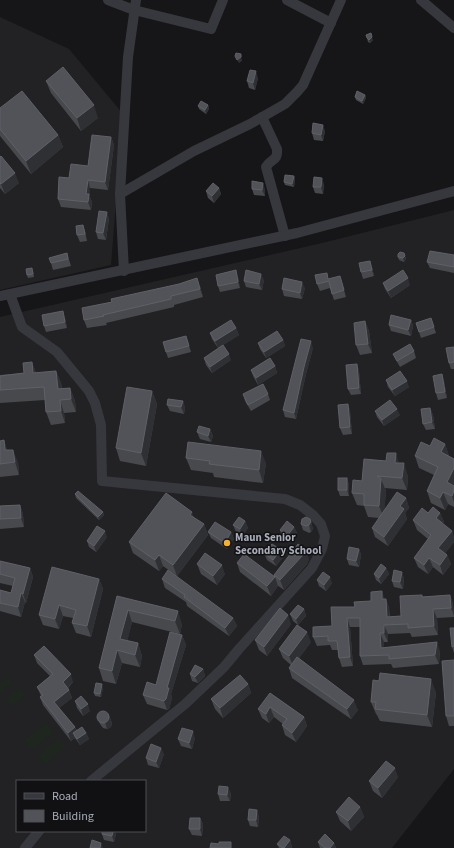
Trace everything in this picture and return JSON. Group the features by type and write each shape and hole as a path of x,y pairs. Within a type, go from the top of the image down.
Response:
{"street":[{"path":"108,0 135,5 211,29 223,0"},
{"path":"287,0 331,23"},
{"path":"120,194 194,151 285,104 303,84 341,0"},
{"path":"421,0 454,28"},
{"path":"124,271 120,194 128,57 135,5"},
{"path":"262,117 278,154 276,158 268,163 266,167 285,236"},
{"path":"92,780 184,705 224,667 239,648 312,568 322,549 325,536 322,524 313,515 300,505 285,499 102,481 101,425 95,403 89,391 57,352 22,327 5,295 285,236 454,191"},
{"path":"25,848 38,832"}],"shaded area":[{"path":"0,17 69,49 123,114 111,265 0,290"},
{"name":"Maun Senior Secondary School","path":"454,210 454,769 392,848 0,848 0,317 322,243"},
{"path":"7,677 12,683 0,693 0,683"},
{"path":"20,688 26,695 11,707 5,700"},
{"path":"46,723 54,732 32,750 24,740"},
{"path":"57,739 65,747 45,765 38,756"}],"building":[{"path":"371,33 372,37 369,40 366,35"},
{"path":"236,53 241,54 241,57 237,60 235,56"},
{"path":"63,67 94,105 77,118 46,81"},
{"path":"250,70 256,71 253,83 247,81"},
{"path":"22,91 58,135 26,161 0,129 0,108"},
{"path":"357,91 365,95 362,101 355,97"},
{"path":"201,101 208,105 205,110 198,106"},
{"path":"313,123 323,125 321,135 312,133"},
{"path":"92,135 111,137 105,182 88,180 86,194 89,194 88,202 58,199 59,177 69,178 71,164 88,166"},
{"path":"1,156 15,173 1,184 0,157"},
{"path":"285,175 294,176 292,184 284,182"},
{"path":"314,177 322,178 321,187 313,187"},
{"path":"252,181 263,183 262,190 252,189"},
{"path":"213,183 219,188 212,196 206,191"},
{"path":"99,211 107,212 103,233 96,232"},
{"path":"83,225 85,234 77,235 76,226"},
{"path":"430,251 454,255 454,267 427,262"},
{"path":"400,252 404,253 405,256 403,258 398,257"},
{"path":"67,253 68,259 51,263 49,258"},
{"path":"370,261 372,270 361,272 359,263"},
{"path":"32,268 33,274 27,275 26,269"},
{"path":"236,270 238,282 218,286 216,275"},
{"path":"246,270 261,274 259,284 244,281"},
{"path":"403,270 408,278 388,291 383,283"},
{"path":"327,273 328,279 340,276 344,290 332,294 329,281 317,284 315,275"},
{"path":"197,278 200,289 171,296 171,299 84,320 82,308 112,302 111,299 179,284"},
{"path":"284,278 302,282 300,293 282,289"},
{"path":"63,311 65,322 44,326 42,315"},
{"path":"391,315 411,320 408,330 389,325"},
{"path":"431,318 434,327 419,332 416,323"},
{"path":"231,320 236,328 215,341 210,333"},
{"path":"365,321 368,344 356,345 354,323"},
{"path":"277,331 283,340 264,352 258,343"},
{"path":"186,336 189,346 166,352 163,342"},
{"path":"301,339 311,341 294,413 283,410"},
{"path":"410,344 414,351 397,361 393,354"},
{"path":"223,345 229,354 210,367 204,358"},
{"path":"454,347 454,362 449,363 446,348"},
{"path":"270,358 275,366 256,378 251,370"},
{"path":"32,362 33,373 56,371 58,389 70,388 71,399 60,400 61,411 46,412 44,387 0,390 0,376 24,373 23,363"},
{"path":"357,364 359,388 348,389 346,365"},
{"path":"400,371 407,381 392,390 386,380"},
{"path":"442,374 445,392 436,393 433,376"},
{"path":"263,384 268,394 248,405 243,394"},
{"path":"127,387 152,391 141,453 116,448"},
{"path":"168,399 183,401 181,407 167,405"},
{"path":"390,400 397,409 382,420 375,411"},
{"path":"348,404 350,427 340,428 338,405"},
{"path":"430,408 432,422 423,424 421,409"},
{"path":"199,426 210,429 208,436 197,432"},
{"path":"434,438 445,444 441,452 454,459 454,468 447,482 454,486 452,496 443,492 440,498 427,491 438,467 415,456 421,442 430,446"},
{"path":"4,440 5,450 13,450 15,462 0,464 0,441"},
{"path":"188,442 261,451 259,470 209,464 210,461 186,458"},
{"path":"387,453 396,453 395,463 404,463 402,478 377,476 381,479 379,506 364,505 364,494 352,493 353,480 362,481 364,459 386,461"},
{"path":"338,478 347,478 347,490 338,490"},
{"path":"78,491 103,512 98,517 75,494"},
{"path":"397,492 406,498 400,506 404,509 384,537 372,528"},
{"path":"166,493 192,512 190,515 204,524 173,565 159,555 155,560 129,542"},
{"path":"20,505 21,518 0,519 0,506"},
{"path":"433,507 440,513 436,518 452,531 438,548 447,555 440,565 429,558 424,565 414,558 431,535 413,520 422,508 428,513"},
{"path":"239,517 245,521 240,529 233,525"},
{"path":"306,517 310,519 311,522 306,526 301,524 302,519"},
{"path":"287,521 294,527 287,536 280,530"},
{"path":"215,522 231,532 225,543 208,532"},
{"path":"97,526 105,531 94,546 87,541"},
{"path":"272,544 281,550 273,560 264,553"},
{"path":"298,544 306,550 280,580 274,575"},
{"path":"349,547 359,549 356,561 347,559"},
{"path":"205,553 222,565 213,576 197,564"},
{"path":"244,554 275,577 267,586 237,563"},
{"path":"0,561 30,568 23,594 21,593 18,607 0,603 0,590 11,593 15,578 0,574"},
{"path":"381,564 386,568 379,578 374,574"},
{"path":"52,567 99,579 87,626 72,623 76,610 59,605 55,619 39,615"},
{"path":"168,570 233,618 225,628 184,597 185,595 162,579"},
{"path":"394,570 402,572 400,582 392,581"},
{"path":"323,572 330,577 324,585 317,580"},
{"path":"382,591 382,599 386,599 387,617 401,616 400,596 422,595 422,597 450,595 451,608 433,609 434,626 408,628 408,624 384,625 384,633 380,633 381,648 437,642 435,655 389,659 389,655 360,656 360,618 347,618 350,657 339,658 337,641 328,641 328,636 313,637 313,627 332,626 331,607 355,607 354,602 371,601 371,592"},
{"path":"117,596 178,611 175,621 128,610 120,639 138,643 135,655 117,650 112,671 99,668"},
{"path":"298,605 304,609 296,619 290,614"},
{"path":"280,608 288,615 264,647 255,640"},
{"path":"297,625 307,632 289,656 279,649"},
{"path":"450,628 454,628 454,646 452,647"},
{"path":"170,632 182,635 167,688 169,688 166,699 164,701 143,695 147,682 156,685"},
{"path":"44,646 71,674 63,682 69,690 54,702 75,727 68,733 40,697 43,695 37,687 53,674 34,655"},
{"path":"297,657 354,700 347,709 289,668"},
{"path":"454,660 454,716 446,716 442,661"},
{"path":"195,665 203,669 195,677 190,674"},
{"path":"380,673 431,679 427,715 375,709 376,702 371,702 373,680 379,681"},
{"path":"240,675 248,684 220,708 211,699"},
{"path":"96,683 102,684 100,694 94,693"},
{"path":"270,693 304,717 292,733 282,725 287,719 270,707 266,714 258,709"},
{"path":"81,696 88,704 81,709 75,701"},
{"path":"103,711 107,713 109,717 107,721 103,723 99,721 97,717 99,713"},
{"path":"82,727 86,733 77,739 73,733"},
{"path":"182,728 193,731 189,743 178,739"},
{"path":"151,744 161,748 156,762 146,758"},
{"path":"386,761 395,768 378,788 369,781"},
{"path":"219,786 228,787 227,795 218,794"},
{"path":"349,797 360,807 348,821 336,812"},
{"path":"249,809 257,810 256,820 248,820"},
{"path":"190,818 200,818 200,829 189,829"},
{"path":"102,832 113,832 112,836 102,834"},
{"path":"325,834 334,843 330,848 325,848 318,842"},
{"path":"284,836 290,840 283,848 277,844"},
{"path":"92,840 101,843 100,848 90,848"},
{"path":"219,842 231,842 231,848 210,848 211,843 219,844"}],"place":[{"name":"Maun Senior Secondary School","path":"227,543"}]}
